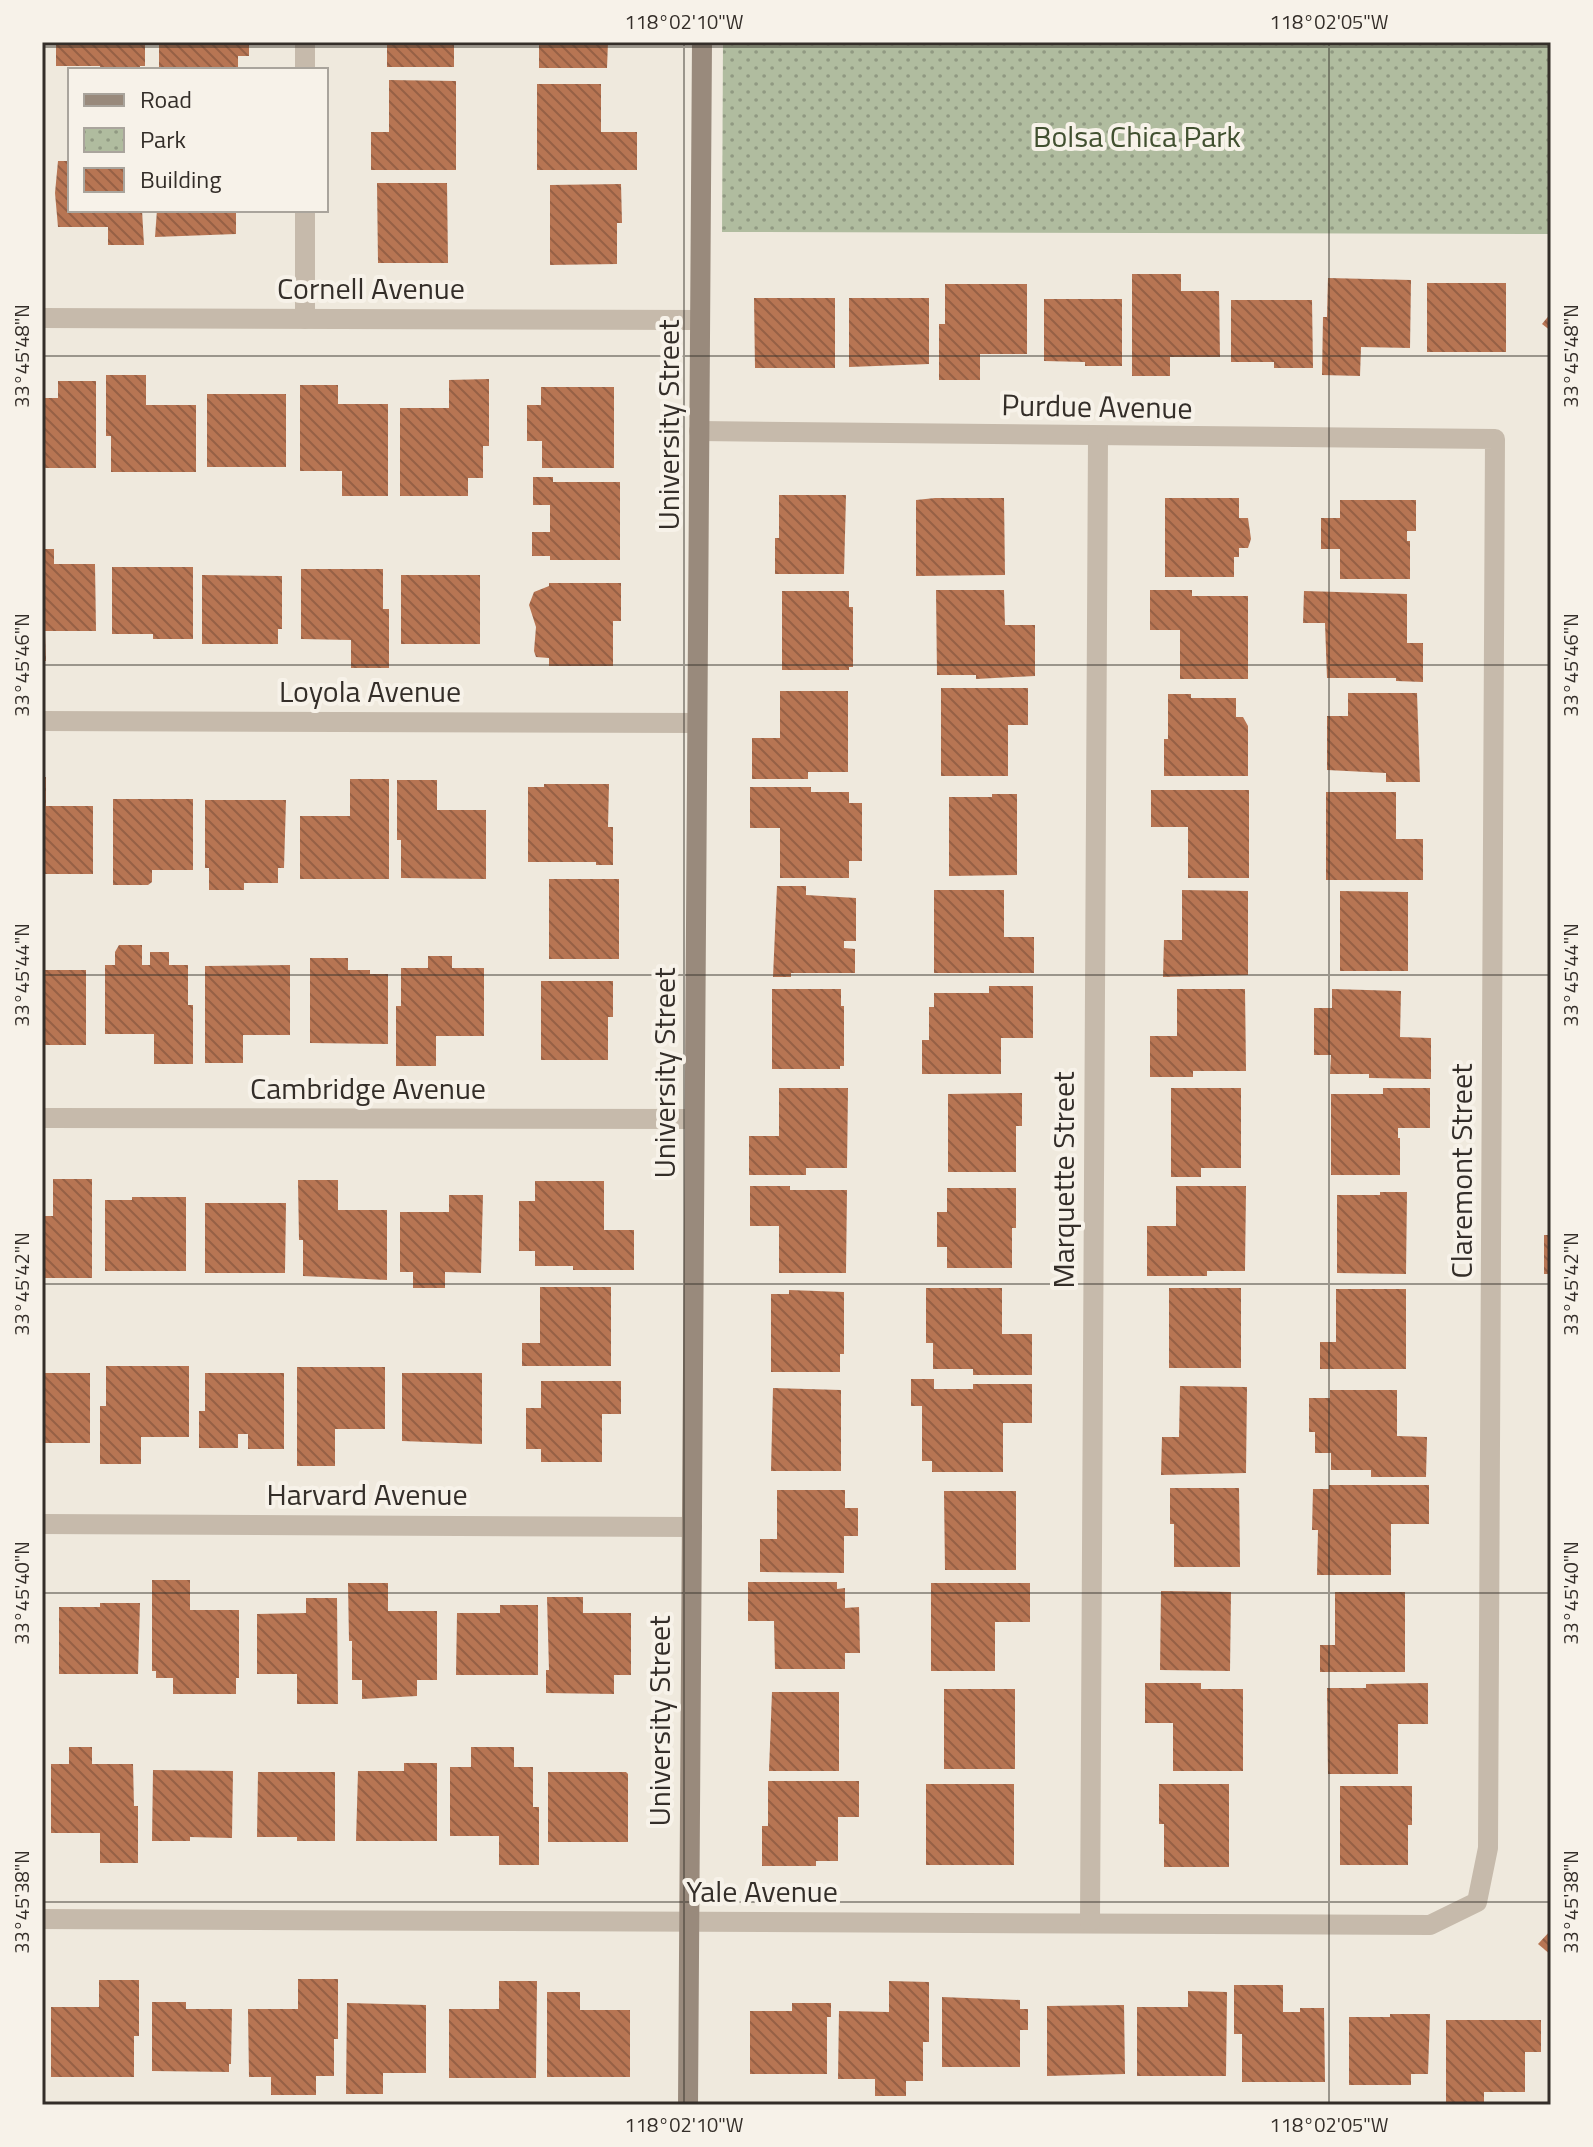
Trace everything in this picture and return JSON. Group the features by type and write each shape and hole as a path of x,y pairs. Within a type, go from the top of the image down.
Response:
{"street":[{"path":"305,42 305,68"},
{"name":"University Street","path":"688,2105 702,42"},
{"path":"305,212 305,319"},
{"name":"Cornell Avenue","path":"42,318 700,320"},
{"name":"Purdue Avenue","path":"699,431 1495,439"},
{"name":"Marquette Street","path":"1090,1922 1098,437"},
{"name":"Claremont Street","path":"1477,1902 1488,1848 1495,439"},
{"name":"Loyola Avenue","path":"42,721 697,723"},
{"name":"Cambridge Avenue","path":"42,1118 694,1119"},
{"name":"Harvard Avenue","path":"42,1524 692,1527"},
{"name":"Yale Avenue","path":"42,1919 1430,1925 1477,1902"}],"green space":[{"name":"Bolsa Chica Park","path":"723,42 1551,42 1551,234 722,232"}],"building":[{"path":"56,42 145,42 145,66 140,68 56,66"},
{"path":"159,42 249,42 249,56 238,56 238,68 159,68"},
{"path":"387,42 454,42 454,67 387,67"},
{"path":"539,42 608,42 607,68 539,68"},
{"path":"389,80 456,81 456,170 371,170 371,132 389,132"},
{"path":"537,84 601,84 601,132 637,132 637,170 537,170"},
{"path":"58,161 68,161 68,212 142,212 144,245 108,245 108,227 58,227 55,193"},
{"path":"377,183 447,183 448,263 378,263"},
{"path":"621,184 622,223 617,223 617,264 550,265 550,185"},
{"path":"157,212 236,212 236,234 155,237"},
{"path":"1132,274 1181,274 1181,291 1219,291 1220,357 1170,357 1170,376 1132,376"},
{"path":"1328,278 1411,280 1410,348 1361,347 1360,376 1322,375 1323,317 1327,317"},
{"path":"1427,283 1506,283 1506,352 1427,352"},
{"path":"945,284 1027,284 1027,354 980,354 980,380 939,380 939,324 945,324"},
{"path":"754,298 835,298 835,368 755,368"},
{"path":"849,298 929,298 929,364 849,367"},
{"path":"1044,299 1122,299 1122,366 1044,361"},
{"path":"1231,300 1312,300 1313,368 1274,368 1274,362 1231,362"},
{"path":"1551,313 1551,331 1542,324"},
{"path":"106,375 146,375 146,405 196,405 196,472 111,472 111,436 106,436"},
{"path":"489,379 489,446 483,446 483,478 468,478 468,496 400,496 400,408 449,408 449,380"},
{"path":"58,381 96,381 96,468 42,468 42,398 58,398"},
{"path":"300,385 338,385 338,404 388,404 388,496 342,496 342,471 300,471"},
{"path":"541,387 614,387 614,468 542,468 542,441 527,441 527,405 541,405"},
{"path":"207,394 286,394 286,467 207,467"},
{"path":"533,477 553,477 553,482 620,482 620,560 550,560 550,556 532,556 532,532 550,532 550,505 533,505"},
{"path":"779,495 846,495 844,574 775,574"},
{"path":"1004,498 1005,575 916,576 916,500"},
{"path":"1165,498 1239,498 1239,518 1248,518 1251,539 1248,548 1239,548 1239,557 1234,557 1234,577 1165,577"},
{"path":"1340,500 1416,500 1416,531 1407,531 1410,579 1340,579 1340,549 1321,549 1321,518 1340,518"},
{"path":"42,549 54,549 54,564 95,564 96,631 45,631 46,661 42,661"},
{"path":"112,567 193,567 193,639 153,639 153,634 112,634"},
{"path":"301,569 383,569 383,609 389,609 389,668 351,668 351,640 301,639"},
{"path":"202,575 282,576 282,629 278,629 278,644 202,644"},
{"path":"401,575 480,575 480,644 401,644"},
{"path":"549,583 621,583 621,621 613,621 613,666 549,666 549,658 536,657 536,627 529,605 534,592 549,586"},
{"path":"936,590 1004,590 1005,625 1035,625 1035,676 976,679 976,675 937,675"},
{"path":"1150,590 1192,590 1192,596 1248,596 1248,679 1180,679 1180,630 1150,630"},
{"path":"782,591 849,591 849,607 853,607 853,667 849,670 782,670"},
{"path":"1304,591 1407,594 1407,643 1423,643 1423,682 1396,681 1396,678 1327,678 1325,623 1303,623"},
{"path":"941,688 1028,688 1028,725 1008,725 1008,776 941,776"},
{"path":"780,691 848,691 848,772 808,772 808,779 752,779 752,738 780,738"},
{"path":"1348,693 1417,693 1420,782 1386,782 1386,773 1327,770 1327,716 1348,716"},
{"path":"1168,694 1191,694 1191,698 1236,698 1236,717 1243,717 1248,726 1248,776 1164,776"},
{"path":"42,777 46,777 46,806 93,806 93,874 42,874"},
{"path":"350,779 389,779 389,879 300,879 300,816 350,816"},
{"path":"397,780 437,780 437,810 486,810 486,879 401,878 401,840 397,840"},
{"path":"544,784 609,784 608,827 613,827 613,865 528,862 528,787 544,787"},
{"path":"750,787 811,787 811,792 849,792 849,803 862,803 862,861 849,861 849,878 780,878 780,828 750,828"},
{"path":"1151,790 1249,790 1249,878 1188,878 1188,827 1151,827"},
{"path":"1326,792 1396,792 1396,839 1423,839 1423,880 1326,880"},
{"path":"992,794 1017,794 1017,875 949,876 949,797 992,797"},
{"path":"113,799 193,799 193,870 152,870 152,882 148,885 113,885"},
{"path":"205,800 286,800 284,868 278,868 278,883 244,883 244,890 209,890 209,868 205,868"},
{"path":"549,879 619,879 619,959 549,959"},
{"path":"777,886 806,886 806,895 856,898 856,941 844,941 844,948 855,949 855,973 791,973 791,977 773,977"},
{"path":"934,890 1004,890 1004,937 1034,937 1034,973 934,973"},
{"path":"1182,890 1248,891 1248,975 1163,977 1164,940 1182,940"},
{"path":"1340,891 1408,892 1408,971 1340,971"},
{"path":"119,945 142,945 142,965 150,965 150,952 169,952 169,965 188,965 188,1005 193,1005 193,1064 154,1064 154,1034 105,1034 105,965 115,965 115,952"},
{"path":"428,956 452,956 452,968 484,968 484,1036 436,1036 436,1066 396,1066 396,1006 401,1006 401,968 428,968"},
{"path":"310,958 348,958 348,970 388,974 388,1044 310,1043"},
{"path":"290,965 290,1035 243,1035 243,1063 205,1063 205,966"},
{"path":"42,970 86,970 86,1045 42,1045"},
{"path":"541,981 613,981 613,1017 608,1017 608,1060 541,1060"},
{"path":"989,986 1033,986 1033,1038 1001,1038 1001,1074 922,1074 922,1040 929,1040 929,1007 934,1007 934,993 989,993"},
{"path":"772,989 841,989 844,1066 840,1069 772,1069"},
{"path":"1177,989 1245,989 1246,1071 1193,1071 1193,1077 1150,1077 1150,1036 1177,1036"},
{"path":"1332,989 1401,991 1400,1037 1431,1038 1431,1079 1330,1074 1331,1055 1314,1055 1314,1008 1332,1008"},
{"path":"779,1088 848,1088 847,1168 806,1168 806,1175 749,1175 749,1136 779,1136"},
{"path":"1171,1088 1241,1088 1241,1168 1201,1168 1201,1177 1171,1177"},
{"path":"1383,1088 1430,1088 1430,1128 1398,1128 1400,1175 1331,1175 1331,1094 1383,1094"},
{"path":"1022,1093 1022,1126 1016,1126 1016,1172 948,1172 948,1094"},
{"path":"53,1179 92,1179 92,1278 42,1278 42,1216 53,1216"},
{"path":"298,1180 338,1180 338,1210 387,1210 387,1280 303,1276"},
{"path":"535,1181 604,1181 604,1230 634,1230 634,1270 573,1270 573,1266 535,1266 535,1251 519,1251 519,1201 535,1201"},
{"path":"750,1186 847,1190 846,1273 779,1273 779,1226 750,1226"},
{"path":"1176,1186 1246,1186 1245,1271 1207,1271 1207,1276 1147,1276 1147,1226 1176,1226"},
{"path":"947,1188 1016,1188 1012,1268 947,1268 947,1247 937,1247 937,1212 947,1212"},
{"path":"1380,1192 1407,1192 1406,1274 1337,1273 1337,1195 1380,1195"},
{"path":"449,1195 483,1195 481,1273 445,1272 445,1288 413,1288 413,1272 400,1272 400,1212 449,1212"},
{"path":"132,1197 186,1197 186,1271 105,1271 105,1200 132,1200"},
{"path":"205,1203 286,1203 285,1273 205,1273"},
{"path":"1544,1235 1551,1235 1551,1274 1544,1274"},
{"path":"540,1287 611,1287 611,1366 522,1366 522,1343 540,1343"},
{"path":"926,1288 1002,1288 1002,1334 1032,1334 1032,1375 973,1375 973,1369 933,1369 933,1343 926,1343"},
{"path":"1169,1288 1241,1288 1241,1368 1169,1368"},
{"path":"1336,1289 1406,1289 1406,1369 1320,1369 1320,1342 1336,1342"},
{"path":"789,1290 844,1292 844,1354 840,1354 840,1372 771,1372 771,1294 789,1294"},
{"path":"106,1366 189,1366 189,1437 141,1437 141,1464 100,1464 100,1406 106,1406"},
{"path":"297,1367 385,1367 385,1429 335,1429 335,1466 297,1466"},
{"path":"42,1373 90,1373 90,1443 42,1443"},
{"path":"205,1373 284,1373 284,1449 248,1449 248,1434 238,1434 238,1448 199,1448 199,1411 205,1411"},
{"path":"402,1373 482,1373 482,1444 402,1441"},
{"path":"911,1379 934,1379 934,1389 973,1389 973,1384 1032,1384 1032,1423 1003,1423 1003,1472 932,1472 932,1461 922,1461 922,1406 911,1406"},
{"path":"541,1381 621,1381 621,1414 602,1414 602,1462 541,1462 541,1449 526,1449 526,1408 541,1408"},
{"path":"1180,1386 1247,1387 1246,1473 1161,1475 1162,1437 1179,1437"},
{"path":"773,1388 841,1390 841,1471 771,1471"},
{"path":"1330,1390 1397,1390 1397,1436 1427,1437 1426,1477 1371,1477 1371,1470 1331,1470 1331,1453 1315,1453 1315,1432 1309,1432 1309,1398 1330,1398"},
{"path":"1329,1485 1429,1485 1429,1524 1391,1524 1391,1575 1317,1575 1318,1530 1312,1530 1313,1489 1329,1489"},
{"path":"1170,1488 1239,1488 1240,1567 1174,1567"},
{"path":"777,1490 845,1490 845,1508 858,1508 858,1536 844,1536 844,1573 760,1572 760,1539 777,1539"},
{"path":"944,1491 1016,1491 1016,1570 945,1570"},
{"path":"152,1580 190,1580 190,1610 239,1610 239,1678 236,1678 236,1694 173,1694 173,1678 156,1678 156,1671 152,1671"},
{"path":"748,1582 837,1582 837,1589 845,1588 845,1608 859,1607 860,1653 845,1653 845,1669 775,1669 774,1621 748,1621"},
{"path":"348,1583 388,1583 388,1611 437,1611 437,1680 417,1680 417,1696 362,1699 362,1680 352,1680"},
{"path":"931,1583 1030,1583 1030,1622 995,1622 995,1671 931,1671"},
{"path":"1161,1591 1231,1592 1230,1671 1160,1670"},
{"path":"1335,1592 1405,1592 1405,1672 1320,1672 1320,1645 1335,1645"},
{"path":"547,1597 583,1597 583,1613 631,1613 631,1675 614,1675 614,1694 546,1693 546,1670 549,1670"},
{"path":"306,1598 337,1598 338,1704 297,1704 297,1674 257,1674 257,1614 306,1613"},
{"path":"100,1603 140,1603 138,1674 59,1674 59,1607 100,1607"},
{"path":"500,1605 538,1605 538,1675 456,1675 457,1613 500,1613"},
{"path":"1145,1683 1201,1683 1201,1689 1243,1689 1243,1771 1173,1771 1173,1723 1145,1723"},
{"path":"1428,1683 1428,1724 1398,1724 1398,1774 1328,1774 1327,1688"},
{"path":"944,1689 1015,1689 1015,1769 944,1769"},
{"path":"772,1692 839,1692 839,1771 769,1771"},
{"path":"69,1747 92,1747 92,1764 133,1764 134,1806 138,1806 138,1863 100,1863 100,1833 51,1833 51,1764 69,1764"},
{"path":"471,1747 514,1747 514,1767 533,1767 533,1807 539,1807 539,1865 499,1865 499,1836 450,1836 450,1767 471,1767"},
{"path":"404,1763 437,1763 437,1841 356,1841 358,1771 404,1771"},
{"path":"153,1770 233,1771 232,1838 190,1837 190,1841 152,1841"},
{"path":"258,1772 335,1772 335,1841 257,1837"},
{"path":"548,1772 626,1772 628,1842 548,1842"},
{"path":"768,1781 859,1781 859,1817 838,1817 838,1861 816,1861 816,1866 762,1866 762,1826 768,1826"},
{"path":"926,1784 1014,1784 1014,1865 926,1865"},
{"path":"1159,1784 1229,1784 1229,1867 1164,1867 1164,1824 1159,1824"},
{"path":"1340,1786 1412,1786 1408,1865 1340,1865"},
{"path":"1551,1930 1551,1955 1538,1944"},
{"path":"298,1979 338,1979 338,2039 334,2039 334,2076 316,2076 316,2095 271,2095 271,2077 249,2077 248,2009 298,2009"},
{"path":"99,1980 139,1980 139,2036 134,2036 134,2077 51,2077 51,2007 99,2007"},
{"path":"499,1981 537,1981 536,2078 449,2078 449,2009 499,2009"},
{"path":"889,1981 929,1982 929,2042 923,2042 923,2081 906,2081 906,2096 875,2096 875,2079 838,2079 839,2011 889,2012"},
{"path":"1234,1985 1283,1985 1283,2012 1324,2008 1325,2082 1242,2082 1242,2034 1234,2034"},
{"path":"1188,1991 1227,1992 1226,2076 1137,2076 1137,2007 1188,2007"},
{"path":"547,1992 580,1992 580,2010 630,2010 630,2077 547,2077"},
{"path":"942,1997 1020,2000 1020,2009 1028,2009 1028,2030 1020,2030 1020,2067 942,2067"},
{"path":"152,2002 186,2002 186,2009 232,2009 229,2072 152,2071"},
{"path":"347,2003 426,2005 426,2073 383,2073 383,2094 346,2094"},
{"path":"792,2003 831,2003 831,2017 827,2017 827,2074 750,2074 750,2011 792,2011"},
{"path":"1124,2005 1125,2074 1047,2076 1047,2006"},
{"path":"1390,2014 1430,2014 1428,2074 1411,2074 1411,2085 1349,2085 1349,2017 1390,2017"},
{"path":"1446,2020 1541,2020 1541,2052 1525,2052 1525,2092 1484,2092 1484,2105 1446,2105"}]}
